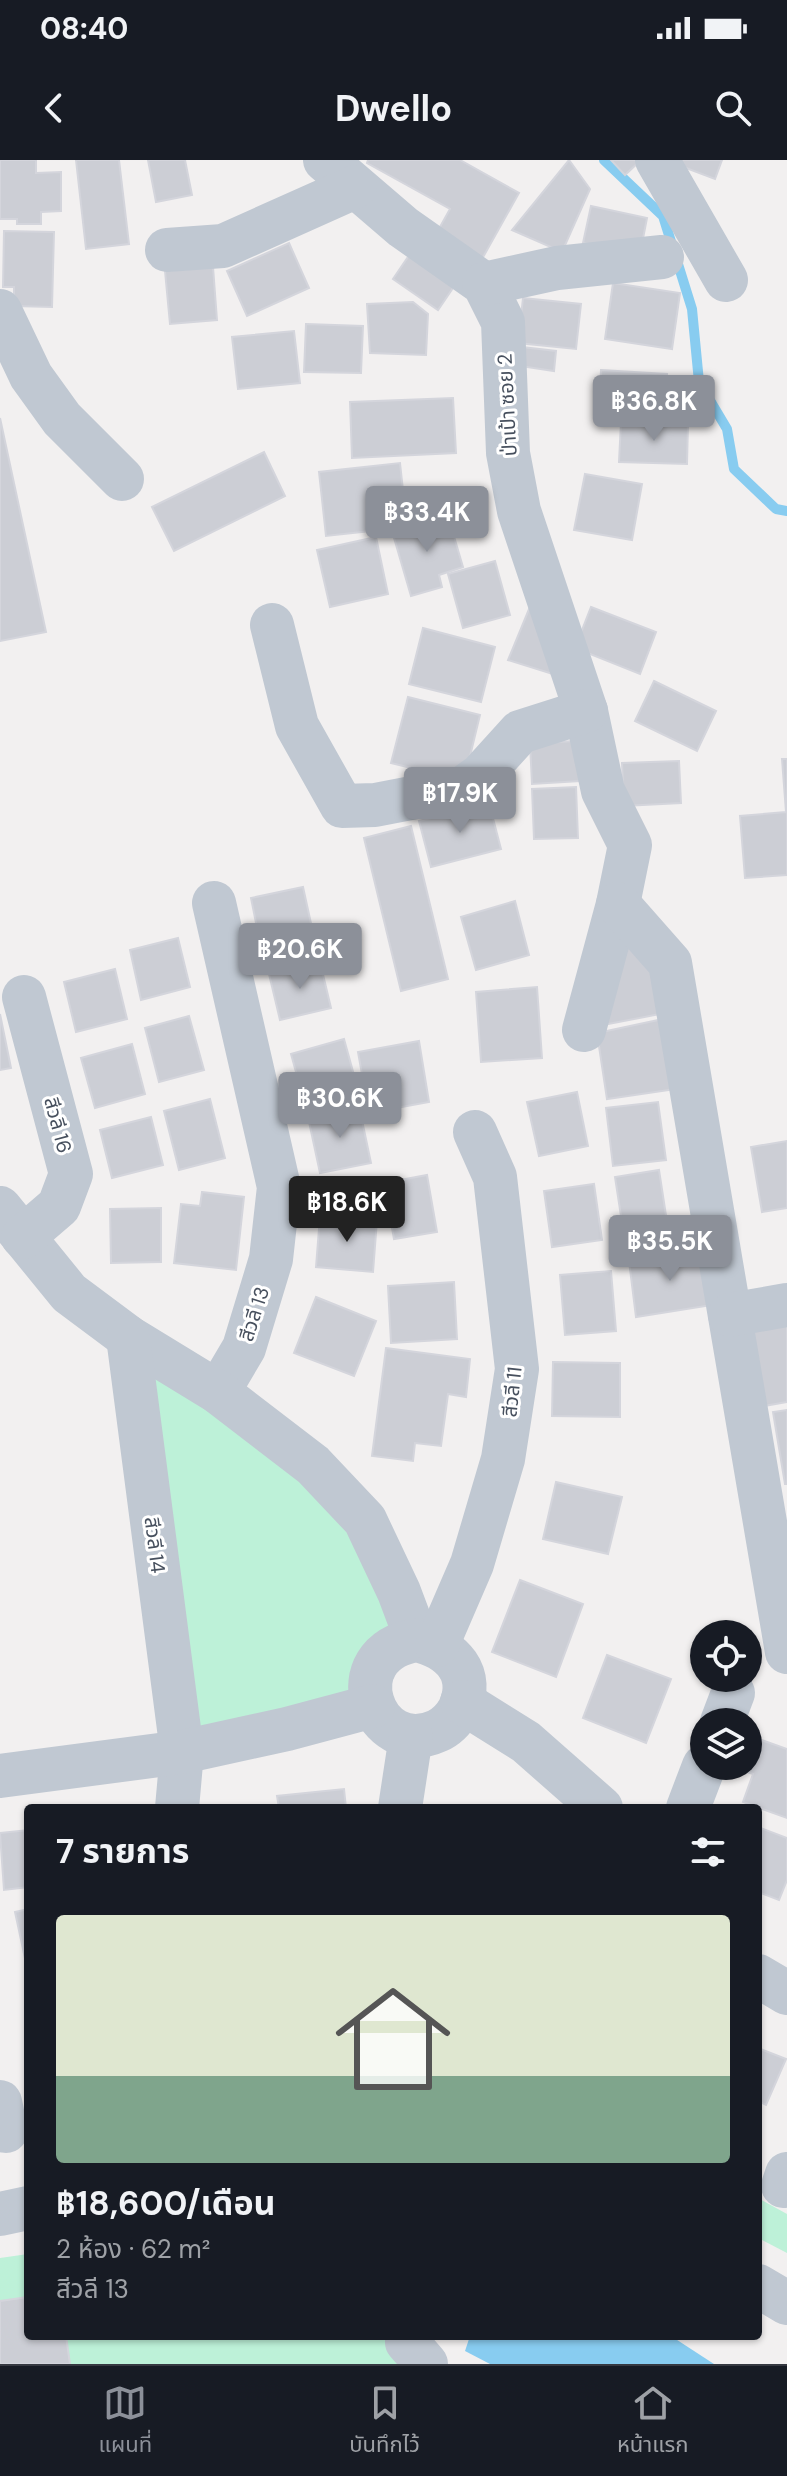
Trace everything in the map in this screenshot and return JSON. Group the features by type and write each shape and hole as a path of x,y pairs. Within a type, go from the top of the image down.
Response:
{"street":[{"path":"657,160 726,280"},
{"path":"167,250 223,246 340,173"},
{"name":"ป่าเป้า ซอย 2","path":"340,173 403,227 484,284 503,322 508,453 519,511 586,711 603,791 630,845 618,904 584,1030"},
{"path":"484,284 557,268 662,257"},
{"path":"0,311 31,376 62,419 122,479"},
{"path":"272,625 297,726 342,806 375,805 463,788 481,775 520,732 586,711"},
{"name":"สีวลี 13","path":"214,903 279,1187 271,1259 244,1348 218,1392"},
{"path":"618,904 670,963 787,1652"},
{"name":"สีวลี 16","path":"12,1222 59,1206 71,1174 24,997"},
{"name":"สีวลี 11","path":"427,1643 472,1564 503,1459 517,1369 495,1177 475,1132"},
{"path":"12,1222 69,1293 128,1337 218,1392 313,1465 365,1520 427,1643"},
{"path":"730,1315 787,1305"},
{"name":"สีวลี 14","path":"128,1337 182,1752 177,1804"},
{"path":"401,1643 427,1643 450,1654 466,1686 455,1717 443,1728 428,1735 411,1736 394,1731 381,1721 369,1691 371,1674 375,1664 387,1651 401,1643"},
{"path":"462,1702 526,1742 596,1804"},
{"path":"0,1776 182,1752 373,1706"},
{"path":"401,1804 411,1736"},
{"path":"690,1804 699,1780"},
{"path":"762,1978 787,1993"},
{"path":"0,2214 24,2209"},
{"path":"762,2288 787,2303"},
{"path":"407,2340 426,2364"},
{"path":"432,2340 435,2364"}],"green space":[{"path":"151,1373 208,1407 301,1479 350,1531 392,1626 350,1694 198,1730"},
{"path":"762,2200 787,2214 787,2253 762,2240"},
{"path":"24,2255 24,2340 398,2340 412,2364 0,2364 0,2258"}],"water":[{"path":"469,2340 677,2340 714,2364 490,2364 465,2351"}],"building":[{"path":"0,160 36,160 36,173 61,172 61,211 41,212 41,224 17,224 17,219 0,219"},
{"path":"76,160 119,160 129,244 86,249"},
{"path":"148,160 185,160 192,195 156,202"},
{"path":"368,160 460,160 519,193 482,259 436,234 450,209 367,163"},
{"path":"569,160 590,189 562,252 512,230"},
{"path":"611,160 641,160 625,175"},
{"path":"665,160 722,160 715,179"},
{"path":"591,206 647,218 640,254 583,243"},
{"path":"4,231 54,232 52,307 14,306 14,287 3,287"},
{"path":"289,243 309,288 247,316 227,271"},
{"path":"412,251 457,282 438,310 393,279"},
{"path":"213,267 217,320 170,324 165,271"},
{"path":"613,283 680,293 672,349 605,339"},
{"path":"523,298 581,304 576,349 518,343"},
{"path":"413,302 428,314 426,355 370,353 367,304"},
{"path":"306,324 363,326 361,373 304,372"},
{"path":"294,331 300,383 238,389 232,337"},
{"path":"522,347 556,351 554,371 520,366"},
{"path":"601,370 667,374 665,411 599,407"},
{"path":"453,398 456,453 352,458 350,402"},
{"path":"0,418 46,632 0,641"},
{"path":"621,422 688,424 687,464 619,462"},
{"path":"264,452 285,496 174,551 152,507"},
{"path":"400,463 407,527 326,536 319,472"},
{"path":"585,474 642,484 632,540 574,530"},
{"path":"448,516 463,567 439,575 442,587 411,596 392,531"},
{"path":"376,537 388,594 330,607 317,550"},
{"path":"495,561 510,615 463,628 448,574"},
{"path":"534,597 559,676 508,660"},
{"path":"591,607 656,632 640,674 575,648"},
{"path":"423,628 495,647 481,702 409,684"},
{"path":"654,681 716,711 697,751 635,721"},
{"path":"408,697 480,715 464,781 391,763"},
{"path":"578,741 580,781 532,784 530,743"},
{"path":"782,759 787,759 787,875 745,878 740,816 786,812"},
{"path":"679,761 681,803 624,806 622,763"},
{"path":"576,787 578,838 534,839 532,789"},
{"path":"489,803 501,849 431,867 419,821"},
{"path":"411,826 448,979 401,991 364,838"},
{"path":"303,887 314,937 261,948 251,898"},
{"path":"515,901 529,955 476,970 461,917"},
{"path":"178,938 190,987 141,1000 130,950"},
{"path":"616,941 655,963 660,1014 598,1026"},
{"path":"320,962 331,1008 280,1020 269,974"},
{"path":"115,969 127,1019 76,1032 64,982"},
{"path":"537,987 542,1058 481,1062 476,992"},
{"path":"0,1014 11,1068 0,1070"},
{"path":"189,1016 204,1070 159,1082 145,1028"},
{"path":"663,1019 676,1089 607,1099 597,1033"},
{"path":"344,1039 357,1086 304,1101 291,1054"},
{"path":"419,1041 429,1102 369,1113 358,1052"},
{"path":"132,1044 145,1094 95,1108 81,1058"},
{"path":"577,1092 588,1146 539,1156 527,1102"},
{"path":"210,1099 225,1158 179,1170 164,1111"},
{"path":"658,1102 666,1160 613,1166 606,1108"},
{"path":"359,1106 371,1163 320,1173 308,1117"},
{"path":"151,1117 163,1165 112,1178 100,1130"},
{"path":"787,1141 787,1208 762,1212 751,1147"},
{"path":"659,1170 669,1235 625,1242 615,1177"},
{"path":"427,1175 437,1232 394,1239 384,1183"},
{"path":"594,1184 602,1240 552,1247 544,1191"},
{"path":"202,1192 244,1197 236,1270 174,1263 181,1204 200,1206"},
{"path":"161,1208 161,1262 111,1263 110,1209"},
{"path":"320,1216 377,1220 373,1272 316,1267"},
{"path":"703,1248 712,1305 636,1317 629,1261"},
{"path":"611,1271 616,1331 565,1335 560,1275"},
{"path":"454,1282 457,1339 391,1343 388,1286"},
{"path":"316,1297 376,1321 354,1376 294,1353"},
{"path":"787,1321 787,1402 764,1406 750,1328"},
{"path":"386,1348 470,1359 466,1397 448,1394 441,1446 415,1443 413,1461 372,1456"},
{"path":"553,1362 620,1363 620,1417 552,1416"},
{"path":"787,1410 787,1484 785,1484 773,1412"},
{"path":"556,1482 622,1497 608,1554 543,1539"},
{"path":"520,1580 583,1604 556,1677 492,1652"},
{"path":"607,1655 671,1679 646,1743 583,1718"},
{"path":"762,1740 787,1749 787,1818 762,1809 762,1804 743,1802 751,1780 762,1780"},
{"path":"344,1789 346,1804 278,1804 277,1796"},
{"path":"762,1829 787,1838 787,1880 779,1900 762,1894"},
{"path":"24,1830 24,1888 4,1890 0,1833"},
{"path":"24,1910 24,1954 15,1912"},
{"path":"762,2050 786,2059 766,2105 762,2103"},
{"path":"24,2298 24,2340 67,2340 70,2364 0,2364 0,2301"}],"waterway":[{"path":"604,160 663,216 692,309 699,382 727,429 734,469 776,509 787,511"}]}
